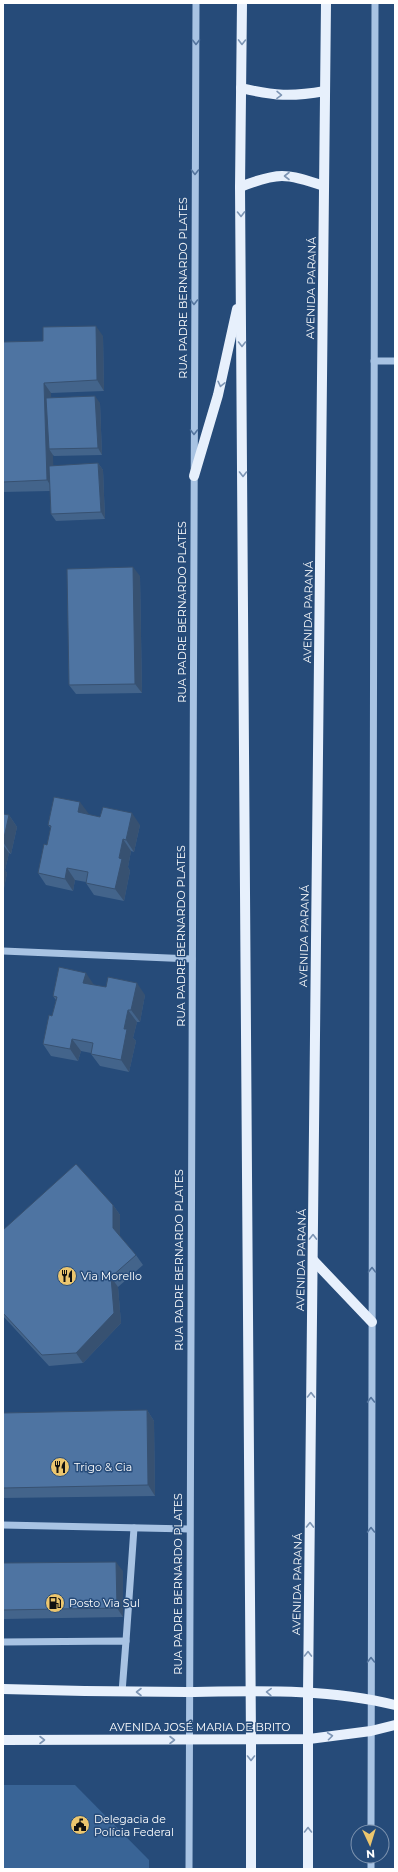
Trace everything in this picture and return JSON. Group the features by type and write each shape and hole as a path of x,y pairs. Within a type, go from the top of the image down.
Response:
{"main road":[{"path":"242,3 240,187 251,1739 250,1869"},
{"name":"AVENIDA PARANÁ","path":"308,1869 308,1694 326,3"},
{"path":"241,88 272,95 299,96 325,91"},
{"path":"240,187 260,179 288,176 293,176 324,186"},
{"path":"194,476 218,395 241,291"},
{"path":"313,1260 372,1322"},
{"path":"3,1689 122,1692 250,1691 370,1699 395,1705"},
{"name":"AVENIDA JOSÉ MARIA DE BRITO","path":"3,1740 308,1739 371,1731 395,1725"}],"street":[{"name":"RUA PADRE BERNARDO PLATES","path":"189,1869 189,1529 196,3"},
{"path":"371,1824 370,1699 375,3"},
{"path":"374,361 395,361"},
{"path":"3,951 192,959"},
{"path":"3,1525 189,1529"},
{"path":"122,1692 134,1528"},
{"path":"3,1642 126,1641"}],"shaded area":[{"name":"Delegacia de Polícia Federal","path":"3,1785 75,1785 149,1860 149,1869 3,1869"}],"building":[{"path":"96,326 97,380 44,383 47,480 3,482 3,342 43,341 43,327"},
{"path":"95,396 98,448 49,449 46,398"},
{"path":"98,463 101,512 51,514 49,466"},
{"path":"133,567 135,684 69,685 67,569"},
{"path":"54,797 80,802 78,812 100,817 103,807 132,813 126,840 123,839 119,858 122,859 115,889 86,883 88,872 67,868 65,879 38,873 44,844 47,845 51,826 48,825"},
{"path":"3,814 9,815 3,842"},
{"path":"59,967 86,973 83,983 106,987 108,977 137,983 131,1010 128,1010 124,1029 127,1029 121,1060 91,1054 93,1043 72,1039 70,1049 43,1044 49,1015 52,1016 57,997 53,996"},
{"name":"Via Morello","path":"76,1164 113,1205 113,1228 136,1255 111,1277 114,1313 76,1353 42,1355 3,1313 3,1230"},
{"path":"147,1410 148,1485 3,1488 3,1413"},
{"path":"116,1562 117,1608 3,1610 3,1563"}],"place":[{"name":"Via Morello","path":"67,1276"},
{"name":"Trigo & Cia","path":"60,1467"},
{"name":"Posto Via Sul","path":"55,1603"},
{"name":"Delegacia de Polícia Federal","path":"80,1825"}]}
